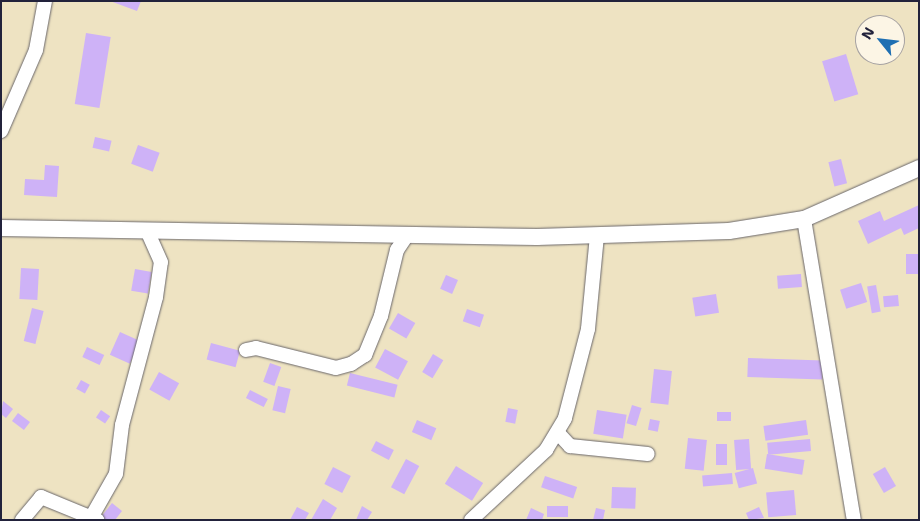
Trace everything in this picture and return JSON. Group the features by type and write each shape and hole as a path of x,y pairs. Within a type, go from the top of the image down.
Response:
{"street":[{"path":"1,131 36,50 45,1"},
{"path":"1,228 407,235 597,235 729,230 804,219 919,168"},
{"path":"804,219 854,520"},
{"path":"22,520 41,497 95,518 116,474 122,425 156,297 160,262 147,230"},
{"path":"246,350 256,348 336,368 351,364 365,355 381,316 397,250 407,235"},
{"path":"471,520 526,471 558,433 571,402 588,329 597,235"},
{"path":"558,433 570,446 648,454"}],"building":[{"path":"110,1 141,1 137,11"},
{"path":"86,33 111,37 99,108 75,104"},
{"path":"846,54 858,94 834,101 822,61"},
{"path":"95,137 112,141 109,152 93,148"},
{"path":"138,145 160,153 153,172 131,164"},
{"path":"841,159 847,183 834,186 828,162"},
{"path":"45,165 59,166 57,197 24,195 25,179 44,180"},
{"path":"919,205 919,228 904,235 901,228 868,244 858,221 880,211 884,221"},
{"path":"906,254 919,254 919,274 906,274"},
{"path":"21,268 39,269 37,300 19,299"},
{"path":"135,269 152,272 148,294 131,291"},
{"path":"801,274 802,287 778,289 777,276"},
{"path":"446,275 458,280 452,294 440,289"},
{"path":"861,283 867,302 846,309 840,290"},
{"path":"876,285 881,312 872,313 867,287"},
{"path":"716,294 719,313 695,317 692,298"},
{"path":"898,295 899,306 884,307 883,296"},
{"path":"32,308 44,311 35,344 24,341"},
{"path":"467,309 484,315 480,327 463,321"},
{"path":"398,313 415,323 406,339 389,329"},
{"path":"120,332 140,341 130,364 110,355"},
{"path":"211,343 240,351 236,367 207,359"},
{"path":"87,347 104,355 100,365 82,357"},
{"path":"385,349 408,361 398,380 375,368"},
{"path":"433,354 443,360 432,378 422,372"},
{"path":"748,358 823,361 822,380 747,377"},
{"path":"270,363 281,367 274,386 263,382"},
{"path":"654,369 672,371 668,405 650,403"},
{"path":"159,372 179,383 169,401 149,389"},
{"path":"350,373 398,385 394,397 347,386"},
{"path":"81,380 90,385 85,394 76,389"},
{"path":"278,386 291,389 285,413 272,410"},
{"path":"250,390 268,399 264,407 246,398"},
{"path":"3,401 13,409 6,418 1,414"},
{"path":"632,405 642,408 636,426 626,423"},
{"path":"508,408 518,410 515,424 505,422"},
{"path":"101,410 110,416 105,424 96,417"},
{"path":"597,410 627,415 623,438 593,434"},
{"path":"717,412 731,412 731,421 717,421"},
{"path":"18,413 30,422 24,430 12,421"},
{"path":"650,419 660,421 658,432 648,430"},
{"path":"417,420 436,428 431,440 412,432"},
{"path":"806,420 808,435 766,441 763,426"},
{"path":"688,438 707,440 704,471 685,469"},
{"path":"749,439 751,469 736,470 734,440"},
{"path":"810,439 811,451 768,455 767,443"},
{"path":"376,441 394,450 389,460 371,451"},
{"path":"716,444 727,444 727,465 716,465"},
{"path":"767,454 805,460 802,475 765,469"},
{"path":"406,459 419,466 404,494 391,487"},
{"path":"456,466 483,483 472,501 445,484"},
{"path":"333,467 351,476 342,493 324,484"},
{"path":"885,467 896,486 884,493 873,474"},
{"path":"753,468 757,483 739,488 735,473"},
{"path":"732,473 733,484 703,487 702,476"},
{"path":"545,476 577,487 573,498 541,487"},
{"path":"612,487 636,488 635,509 611,508"},
{"path":"794,490 796,515 768,517 766,492"},
{"path":"323,499 337,508 330,520 311,520"},
{"path":"112,503 122,511 115,520 104,520 101,517"},
{"path":"362,506 372,512 367,520 356,520"},
{"path":"547,506 568,506 568,517 547,517"},
{"path":"297,507 309,513 305,520 290,520"},
{"path":"759,507 764,518 749,520 746,513"},
{"path":"531,508 544,514 542,520 526,520"},
{"path":"596,508 605,510 603,520 593,520"}]}
